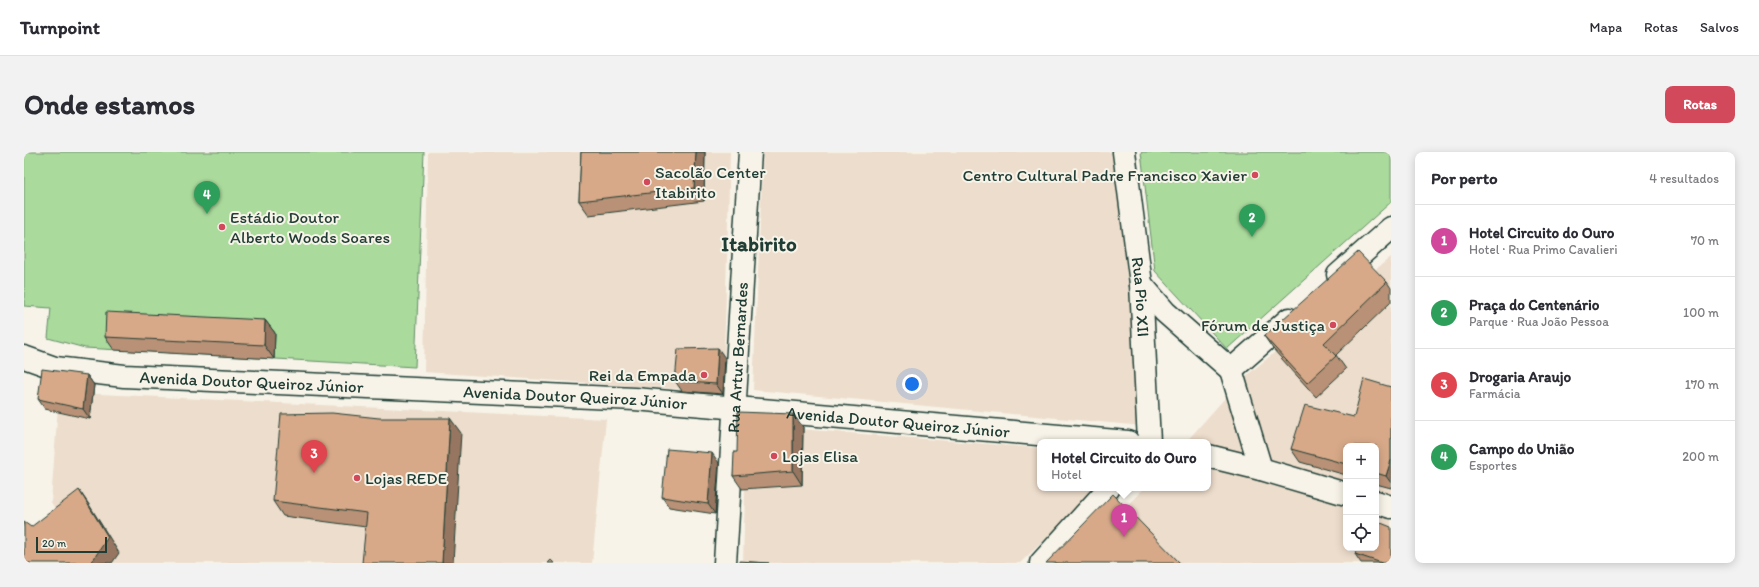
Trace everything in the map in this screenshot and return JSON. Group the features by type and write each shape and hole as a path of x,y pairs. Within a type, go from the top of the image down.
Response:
{"main road":[{"name":"Rua Artur Bernardes","path":"725,563 733,408 750,152"},
{"name":"Rua Pio XII","path":"1124,152 1141,284 1149,439"},
{"path":"1326,286 1388,230"},
{"path":"1141,284 1165,312 1231,370 1261,469"},
{"path":"1231,370 1302,307"},
{"name":"Avenida Doutor Queiroz Júnior","path":"24,357 55,368 124,376 635,399 1093,439"},
{"path":"1211,457 1261,469 1343,493"},
{"path":"1041,563 1106,491"},
{"path":"1379,503 1391,507"}],"shaded area":[{"path":"428,152 730,152 723,392 424,372"},
{"path":"763,152 1114,152 1143,426 753,390"},
{"path":"1391,257 1391,563 1073,563 1141,491 1211,491 1211,439 1189,439 1241,380"},
{"path":"59,392 606,419 592,563 86,563 51,502"},
{"path":"747,425 1037,448 1037,491 1096,491 1020,563 743,563"}],"green space":[{"name":"Estádio Doutor Alberto Woods Soares","path":"24,152 424,152 415,367 85,348 48,338 51,308 24,306"},
{"path":"1141,152 1391,152 1391,202 1227,349 1155,271"}],"building":[{"name":"Sacolão Center Itabirito","path":"581,152 696,152 694,188 579,201"},
{"name":"Fórum de Justiça","path":"1358,252 1387,282 1324,343 1336,356 1307,383 1264,336"},
{"path":"106,312 265,320 264,345 105,337"},
{"path":"718,348 716,384 675,381 678,349"},
{"path":"42,369 87,375 83,409 38,399"},
{"path":"1364,379 1391,387 1391,460 1386,476 1379,474 1379,443 1343,443 1343,463 1291,449 1305,405 1354,417"},
{"name":"Lojas Elisa","path":"738,412 793,414 793,471 733,476 734,452 737,452"},
{"path":"332,413 379,418 450,418 442,563 362,563 367,513 273,501 281,414"},
{"path":"667,449 712,453 708,504 662,497"},
{"path":"79,490 108,537 91,563 24,563 24,522 31,527"},
{"path":"1113,494 1180,563 1046,563"},
{"path":"1379,522 1391,527 1391,563 1382,563 1355,554 1356,551 1379,551"},
{"path":"740,561 769,563 740,563"}],"place":[{"name":"Centro Cultural Padre Francisco Xavier","path":"1255,175"},
{"name":"Sacolão Center Itabirito","path":"647,182"},
{"name":"Campo do União","path":"207,214"},
{"name":"Estádio Doutor Alberto Woods Soares","path":"222,227"},
{"name":"Praça do Centenário","path":"1252,237"},
{"name":"Fórum de Justiça","path":"1333,325"},
{"name":"Rei da Empada","path":"704,375"},
{"name":"Lojas Elisa","path":"774,456"},
{"name":"Drogaria Araujo","path":"314,473"},
{"name":"Lojas REDE","path":"357,478"},
{"name":"Hotel Circuito do Ouro","path":"1124,537"}],"district":[{"name":"Itabirito","path":"759,243"}]}
